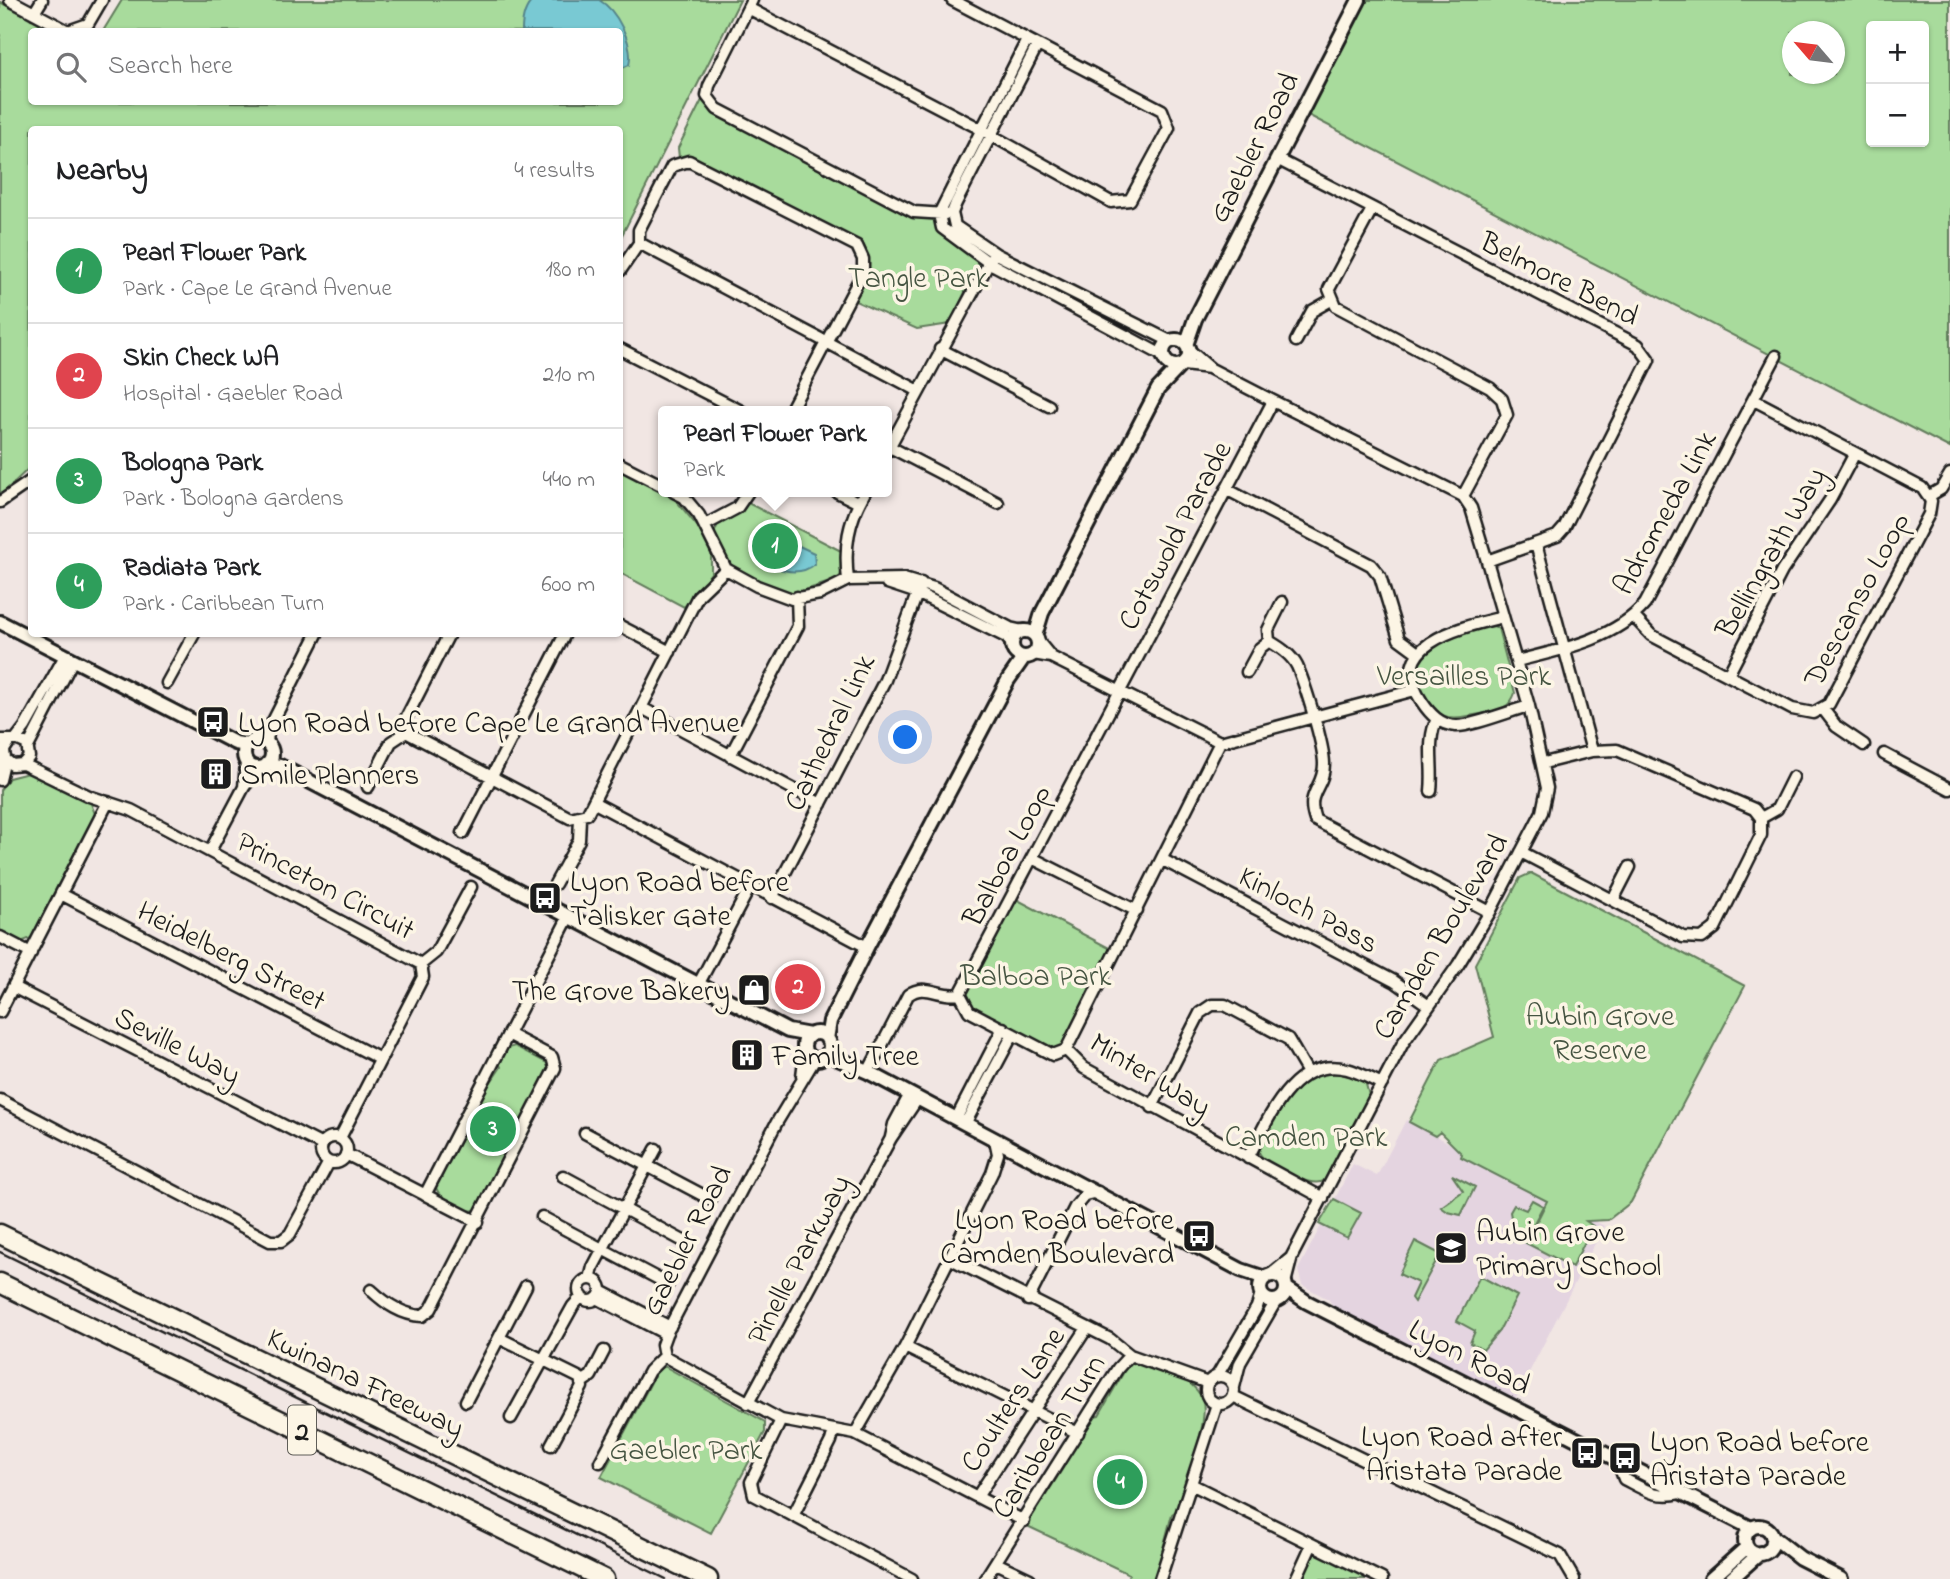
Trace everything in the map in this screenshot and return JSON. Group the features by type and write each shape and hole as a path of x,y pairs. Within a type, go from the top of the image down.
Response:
{"highway":[{"name":"Kwinana Freeway","path":"0,1234 708,1579"},
{"name":"2","path":"0,1283 604,1579"}],"street":[{"path":"10,0 61,28"},
{"path":"34,13 42,0"},
{"path":"78,28 88,24 102,0"},
{"path":"952,0 1162,110 1169,128 1130,200 1111,202 750,4 709,86 707,96 717,109 914,212 952,213"},
{"name":"Gaebler Road","path":"1181,344 1359,0"},
{"path":"1027,40 939,214 942,228 988,262 1163,357 1169,365 1211,369"},
{"path":"1037,46 952,213 954,226 996,254 1181,344 1211,369 1463,496 1507,415 1502,399 1490,388 1336,306 1329,289 1372,209"},
{"name":"Belmore Bend","path":"1277,159 1638,345 1649,360 1564,528 1557,536 1487,561"},
{"path":"623,267 639,243 639,230 672,166 689,161 857,246 863,258 863,272 792,406"},
{"path":"639,243 919,391"},
{"path":"892,442 988,262 996,254"},
{"path":"1296,341 1312,311 1333,299"},
{"path":"1158,389 1165,346 1181,344"},
{"path":"1030,635 1158,389 1189,358 1181,344"},
{"path":"940,349 1049,405"},
{"path":"623,351 731,406"},
{"name":"Adromeda Link","path":"1516,661 1566,648 1633,617 1645,604 1776,356"},
{"name":"Descanso Loop","path":"1633,617 1651,635 1793,709 1813,713 1823,709 1929,514 1929,496 1922,488 1754,400"},
{"name":"Cotswold Parade","path":"1119,692 1273,401"},
{"path":"892,451 998,503"},
{"name":"Bellingrath Way","path":"1728,675 1782,571 1830,500 1855,453"},
{"path":"623,466 658,483"},
{"path":"1929,496 1941,489 1950,474"},
{"path":"0,502 28,483"},
{"path":"1226,489 1371,565 1380,576 1399,639 1418,653"},
{"name":"Camden Boulevard","path":"1234,1392 1240,1363 1281,1293 1292,1256 1403,1043 1458,965 1490,912 1542,812 1547,788 1544,763 1471,508 1463,496"},
{"path":"684,497 705,525 726,569 757,586 792,599 820,594 851,580 895,583 919,588 1030,635 1051,657"},
{"path":"705,525 737,508 745,497"},
{"path":"847,497 859,503"},
{"path":"851,580 846,536 862,497"},
{"path":"1536,544 1592,751"},
{"path":"406,732 570,818 580,818 587,814 698,596 726,569"},
{"path":"919,588 1006,637 1021,652 1051,657 1220,742 1415,691"},
{"name":"Cathedral Link","path":"772,898 885,680 919,588"},
{"path":"730,756 798,626 797,597"},
{"path":"1269,641 1268,630 1282,602"},
{"path":"1503,617 1454,629 1432,640 1418,653 1412,670 1415,691 1432,717 1456,726 1529,706"},
{"path":"0,622 28,637"},
{"path":"623,628 670,652"},
{"path":"1021,652 1015,635 1030,635"},
{"name":"Gaebler Road","path":"600,1462 649,1371 664,1356 662,1345 668,1330 818,1049 867,947 1021,652 1038,647 1030,635"},
{"path":"29,637 258,752 818,1049 845,1060 1098,1192 1264,1283"},
{"path":"167,683 192,637"},
{"path":"209,851 244,788 258,752 316,637"},
{"path":"406,732 405,720 447,637"},
{"path":"463,833 563,637"},
{"path":"1247,672 1260,648 1269,641"},
{"path":"1269,641 1282,649 1296,665 1314,718 1324,765 1310,805 1315,820 1490,912"},
{"path":"0,779 6,746 25,727 69,658"},
{"path":"0,779 19,765 29,750 69,658"},
{"name":"Balboa Loop","path":"960,994 1119,692"},
{"path":"642,708 821,804"},
{"path":"1823,709 1836,726 1864,746"},
{"path":"1432,790 1434,769 1430,741 1437,719"},
{"path":"369,787 391,742 406,732"},
{"path":"868,1072 908,995 916,989 926,988 949,996 960,994 969,1011 1053,1055 1066,1050 1220,742"},
{"path":"6,746 29,750"},
{"name":"Princeton Circuit","path":"6,746 19,765 41,771 209,851 421,964 423,977 340,1138"},
{"name":"Princeton Circuit","path":"29,750 41,771"},
{"path":"1521,852 1683,937 1702,939 1715,928 1761,835 1761,818 1754,809 1617,750 1592,751 1544,763"},
{"path":"1884,754 1950,789"},
{"path":"1761,818 1777,809 1794,777"},
{"path":"0,1012 108,802"},
{"path":"593,802 867,947"},
{"path":"555,884 579,840 580,818"},
{"path":"1032,858 1137,911"},
{"name":"Kinloch Pass","path":"1163,860 1394,981 1429,1006"},
{"path":"1613,900 1630,867"},
{"path":"421,964 436,952 471,887"},
{"path":"698,985 750,887"},
{"name":"Heidelberg Street","path":"61,894 380,1059"},
{"path":"425,1195 568,918"},
{"path":"0,937 31,953"},
{"name":"Seville Way","path":"13,987 322,1145"},
{"path":"1153,1107 1200,1013 1212,1005 1226,1005 1288,1039 1308,1073"},
{"name":"Gaebler Road","path":"812,1034 830,1021"},
{"path":"788,1031 812,1034 818,1049"},
{"path":"960,1121 1008,1031"},
{"path":"371,1290 386,1303 409,1315 422,1316 431,1309 478,1222 555,1068 552,1057 508,1034"},
{"name":"Minter Way","path":"1066,1050 1084,1068 1322,1199"},
{"path":"1248,1158 1278,1103 1292,1084 1308,1073 1346,1068 1382,1084"},
{"name":"Pinelle Parkway","path":"748,1403 914,1096"},
{"path":"0,1100 270,1241 281,1241 290,1234 329,1162"},
{"path":"585,1133 710,1199"},
{"path":"333,1137 340,1138 345,1142 346,1154 336,1163 329,1162 321,1152 322,1145 333,1137"},
{"path":"856,1434 905,1347 992,1173 998,1154 995,1140"},
{"path":"599,1294 589,1300 582,1296 580,1286 590,1279 656,1149"},
{"path":"992,1173 1005,1157 1018,1152"},
{"path":"346,1154 478,1222"},
{"path":"564,1176 687,1243"},
{"path":"1073,1179 1077,1196 1075,1207"},
{"path":"1028,1300 1075,1207 1085,1195 1098,1192"},
{"path":"542,1217 668,1284"},
{"name":"Camden Boulevard","path":"1264,1283 1292,1256"},
{"path":"948,1258 1110,1339 1130,1355"},
{"path":"1279,1277 1281,1293 1266,1299 1264,1283 1279,1277"},
{"path":"590,1279 598,1282 599,1294"},
{"path":"1234,1392 1226,1403 1217,1404 1207,1396 1212,1379 1257,1307 1264,1283"},
{"path":"466,1401 526,1286"},
{"name":"Lyon Road","path":"1281,1293 1307,1301 1681,1493 1721,1516 1748,1538"},
{"path":"599,1294 668,1330"},
{"path":"511,1418 573,1306 582,1296"},
{"name":"Coulters Lane","path":"977,1497 1087,1328"},
{"path":"499,1338 580,1378 582,1382"},
{"path":"905,1347 1078,1433"},
{"path":"551,1445 582,1382 591,1376 604,1351"},
{"name":"Caribbean Turn","path":"985,1579 1024,1521 1118,1367 1130,1355 1212,1379"},
{"path":"664,1356 780,1420 856,1434 1024,1521"},
{"path":"1212,1379 1229,1379 1234,1392 1560,1555 1574,1579"},
{"path":"1160,1579 1193,1485 1217,1404"},
{"path":"780,1420 751,1482 754,1495 912,1579"},
{"path":"793,1516 834,1430"},
{"path":"1193,1485 1382,1579"},
{"path":"1711,1579 1748,1538 1765,1527 1800,1558 1841,1579"},
{"path":"1731,1579 1763,1552 1772,1536"},
{"path":"1748,1538 1763,1552 1800,1558"},
{"path":"1296,1579 1312,1544"},
{"path":"996,1563 1030,1579"}],"shaded area":[{"name":"Aubin Grove Primary School","path":"1406,1120 1604,1226 1514,1402 1334,1307 1328,1299 1302,1285 1298,1270 1353,1164 1377,1176"}],"green space":[{"path":"122,0 740,0 623,233 623,126 28,126 28,469 0,496 0,2 48,28 28,28 28,105 623,105 623,28 105,28"},
{"path":"1367,0 1950,0 1950,448 1308,115"},
{"name":"Tangle Park","path":"704,96 715,111 914,214 937,217 975,257 978,265 950,324 917,329 853,300 869,258 859,244 690,157 679,158 678,148"},
{"path":"623,472 658,490 658,497 674,498 698,527 711,554 711,573 684,607 623,575"},
{"path":"746,502 841,551 842,570 839,579 796,593 782,592 734,571 714,534 718,524"},
{"name":"Versailles Park","path":"1487,623 1498,628 1515,693 1513,698 1504,708 1486,713 1448,717 1436,712 1427,705 1421,695 1418,671 1421,659 1436,641"},
{"path":"28,773 43,776 90,801 95,814 31,938 21,942 0,933 0,790 9,778"},
{"name":"Aubin Grove Reserve","path":"1531,873 1745,986 1631,1202 1608,1220 1586,1221 1593,1226 1572,1267 1526,1243 1547,1201 1461,1157 1462,1154 1440,1132 1435,1136 1409,1122 1441,1060 1494,1037 1475,964 1520,878"},
{"name":"Balboa Park","path":"1014,898 1113,950 1066,1043 1059,1048 1048,1048 971,1007 965,994"},
{"path":"515,1046 549,1064 548,1072 482,1203 476,1210 458,1208 447,1202 439,1193 436,1188 438,1180 478,1108 476,1104 501,1067 499,1063 508,1048"},
{"name":"Camden Park","path":"1337,1072 1365,1081 1369,1095 1324,1181 1308,1182 1278,1170 1259,1152 1275,1114 1300,1081 1318,1074"},
{"path":"1452,1175 1475,1187 1461,1215 1441,1207 1463,1191"},
{"path":"1334,1199 1361,1213 1347,1238 1319,1224"},
{"path":"1532,1200 1543,1206 1524,1242 1510,1240 1503,1230 1512,1223 1510,1212 1514,1205 1526,1210"},
{"path":"1415,1241 1440,1254 1414,1302 1411,1298 1418,1283 1399,1274"},
{"path":"1480,1276 1517,1296 1499,1331 1483,1350 1470,1343 1475,1331 1457,1321"},
{"path":"1136,1359 1188,1382 1201,1396 1204,1406 1196,1452 1176,1511 1172,1514 1155,1579 1127,1579 1129,1574 1023,1524 1039,1499 1044,1498 1065,1465 1063,1461 1094,1416 1099,1415 1129,1363"},
{"name":"Gaebler Park","path":"664,1366 765,1422 765,1432 711,1533 601,1477 657,1371"},
{"path":"1323,1553 1371,1579 1298,1579 1313,1554"}],"water":[{"path":"533,0 599,0 612,11 623,28 522,28 527,7"},
{"path":"623,28 629,47 629,65 623,68"},
{"path":"776,535 814,553 815,564 801,571 785,570 770,565 757,556 758,547 769,536"}],"railway":[{"path":"0,1252 666,1579"}],"place":[{"name":"Pearl Flower Park","path":"775,546"},
{"name":"Lyon Road before Cape Le Grand Avenue","path":"213,722"},
{"name":"Smile Planners","path":"216,774"},
{"name":"Lyon Road before Talisker Gate","path":"545,898"},
{"name":"Skin Check WA","path":"798,987"},
{"name":"The Grove Bakery","path":"754,990"},
{"name":"Family Tree","path":"747,1055"},
{"name":"Bologna Park","path":"493,1129"},
{"name":"Lyon Road before Camden Boulevard","path":"1199,1236"},
{"name":"Aubin Grove Primary School","path":"1451,1248"},
{"name":"Lyon Road after Aristata Parade","path":"1587,1453"},
{"name":"Lyon Road before Aristata Parade","path":"1625,1458"},
{"name":"Radiata Park","path":"1120,1482"}]}
